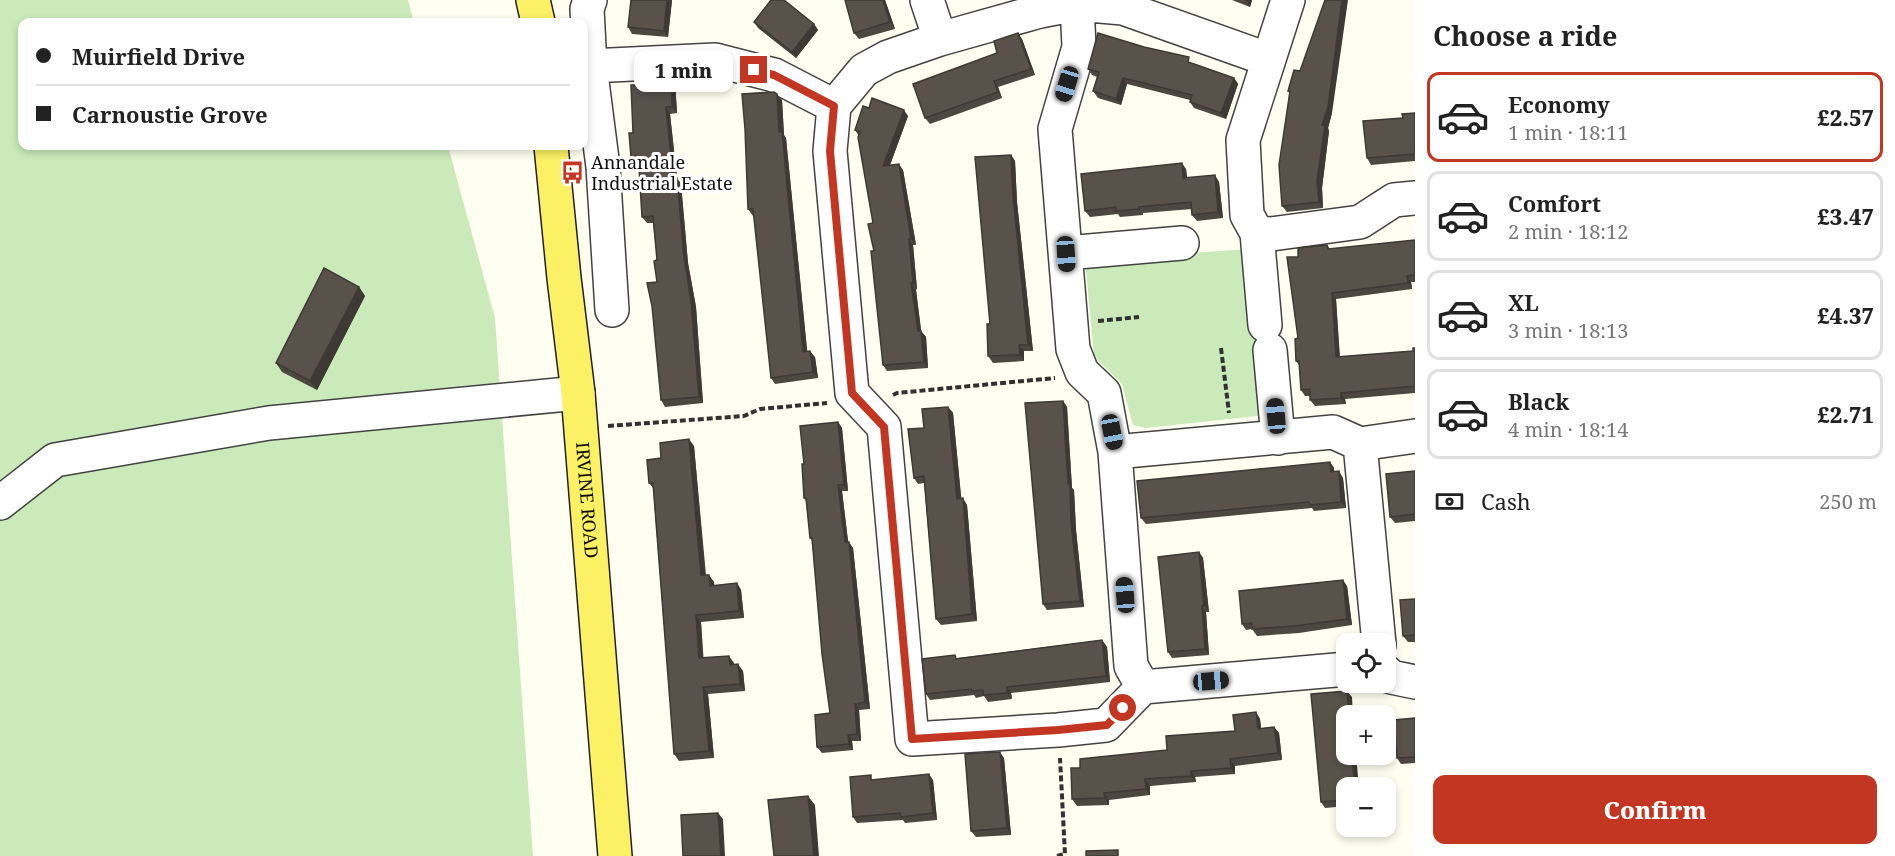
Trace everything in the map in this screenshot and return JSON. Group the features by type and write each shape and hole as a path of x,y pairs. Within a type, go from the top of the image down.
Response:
{"main road":[{"path":"532,0 537,18"},
{"path":"544,18 546,0"},
{"name":"IRVINE ROAD","path":"551,150 578,393 615,856"}],"street":[{"path":"587,18 590,0"},
{"path":"927,0 940,39"},
{"path":"1278,438 1257,233 1247,215 1243,140 1267,59 1288,0"},
{"path":"1077,4 1078,47 1055,129 1073,349 1082,372 1104,393 1115,452 1131,666 1143,687"},
{"path":"1267,59 1123,8 1077,4 1040,11 940,39 888,57 864,70 834,106 830,151 862,403 884,427 912,739 1107,725 1143,687 1336,670"},
{"path":"588,28 590,66 603,166 612,310"},
{"path":"590,66 715,60 774,75 834,106"},
{"path":"1257,233 1272,234 1360,222 1394,200 1415,198"},
{"path":"1066,254 1182,243"},
{"path":"0,503 55,460 269,423 578,393"},
{"path":"1115,452 1333,432 1360,444 1415,436"},
{"path":"1360,444 1378,633"},
{"path":"1396,678 1415,682"}],"path":[{"path":"1072,324 1139,317"},
{"path":"1221,348 1232,440"},
{"path":"581,428 744,416 760,409 862,403 897,393 1062,377 1082,372"},
{"path":"1057,856 1065,854 1058,730"}],"green space":[{"path":"0,0 408,0 413,18 18,18 18,150 449,150 495,318 533,856 0,856"},
{"path":"1251,249 1266,415 1146,428 1133,425 1122,384 1094,356 1085,260"}],"building":[{"path":"631,0 667,0 664,31 628,27"},
{"path":"771,0 784,0 814,24 792,52 754,22"},
{"path":"845,0 883,0 890,22 854,33"},
{"path":"1325,0 1342,0 1328,107 1322,125 1325,125 1317,181 1319,202 1282,206 1279,165 1290,91 1288,91 1294,70 1300,71"},
{"path":"1018,33 1031,69 994,81 998,92 925,118 913,84 997,53 994,41"},
{"path":"1098,33 1144,47 1189,57 1188,62 1234,78 1221,113 1190,102 1192,95 1123,78 1116,99 1093,91 1099,72 1088,69"},
{"path":"671,74 672,107 666,107 673,178 677,178 684,257 691,301 699,397 661,400 652,306 647,283 657,282 653,216 642,217 639,168 636,156 631,157 629,133 633,133 631,85 641,85 640,76"},
{"path":"774,92 777,94 779,132 782,132 803,352 810,351 813,372 771,378 753,209 748,209 742,94"},
{"path":"872,98 904,110 883,166 899,164 911,239 909,239 913,283 911,283 918,331 921,331 924,362 883,365 871,251 874,251 868,224 873,223 858,137 860,132 855,130 863,106 869,108"},
{"path":"1415,113 1415,154 1367,158 1363,121 1403,118 1402,114"},
{"path":"1011,155 1028,345 1019,345 1020,355 988,356 987,324 990,324 975,157"},
{"path":"1182,163 1183,178 1215,175 1218,212 1192,215 1191,202 1116,211 1116,207 1085,211 1081,174"},
{"path":"1415,240 1415,275 1407,276 1408,283 1332,293 1336,357 1413,351 1415,348 1415,386 1341,393 1341,398 1310,400 1310,389 1301,390 1299,361 1296,361 1295,339 1298,338 1287,257 1298,257 1298,248 1327,245 1328,249"},
{"path":"324,268 359,287 310,381 276,363"},
{"path":"1063,401 1071,523 1080,601 1043,604 1025,403"},
{"path":"948,407 957,499 963,498 972,614 936,619 924,476 914,478 908,429 924,428 922,409"},
{"path":"838,422 844,485 838,485 845,542 849,542 865,702 855,704 857,734 848,735 849,744 817,747 815,715 830,713 822,654 812,538 810,538 806,498 804,498 802,464 804,464 800,426"},
{"path":"689,439 701,575 709,575 710,586 737,583 739,611 696,615 699,658 729,656 730,665 738,664 740,684 703,687 709,751 674,754 653,483 649,483 647,460 661,458 660,443"},
{"path":"1330,462 1331,472 1339,471 1341,502 1310,505 1309,502 1141,518 1137,481"},
{"path":"1415,471 1415,514 1390,517 1386,474"},
{"path":"1199,552 1205,649 1168,652 1158,557"},
{"path":"1343,580 1347,619 1252,629 1252,623 1242,624 1239,591"},
{"path":"1415,599 1415,635 1403,636 1400,600"},
{"path":"1102,640 1106,676 1007,687 1007,693 983,695 983,690 971,691 971,689 926,694 922,659 955,655 956,659"},
{"path":"1347,693 1348,705 1336,705 1336,765 1353,765 1354,777 1336,777 1336,801 1321,802 1311,694"},
{"path":"1256,712 1258,729 1274,727 1278,753 1230,759 1231,768 1191,771 1191,776 1145,779 1146,789 1104,793 1105,798 1072,799 1071,768 1080,768 1080,759 1167,750 1166,736 1235,731 1233,715"},
{"path":"1415,718 1415,757 1397,758 1396,720"},
{"path":"1000,752 1007,828 971,831 965,754"},
{"path":"929,774 933,813 901,817 900,813 853,817 850,777 871,775 871,780"},
{"path":"808,796 814,856 774,856 768,800"},
{"path":"718,813 721,856 683,856 681,815"},
{"path":"1118,850 1118,856 1086,856 1086,851"}],"place":[{"name":"Annandale Industrial Estate","path":"573,173"}],"route":[{"path":"754,70 774,75 834,106 830,151 852,393 884,427 912,739 1107,725 1123,708"}]}
